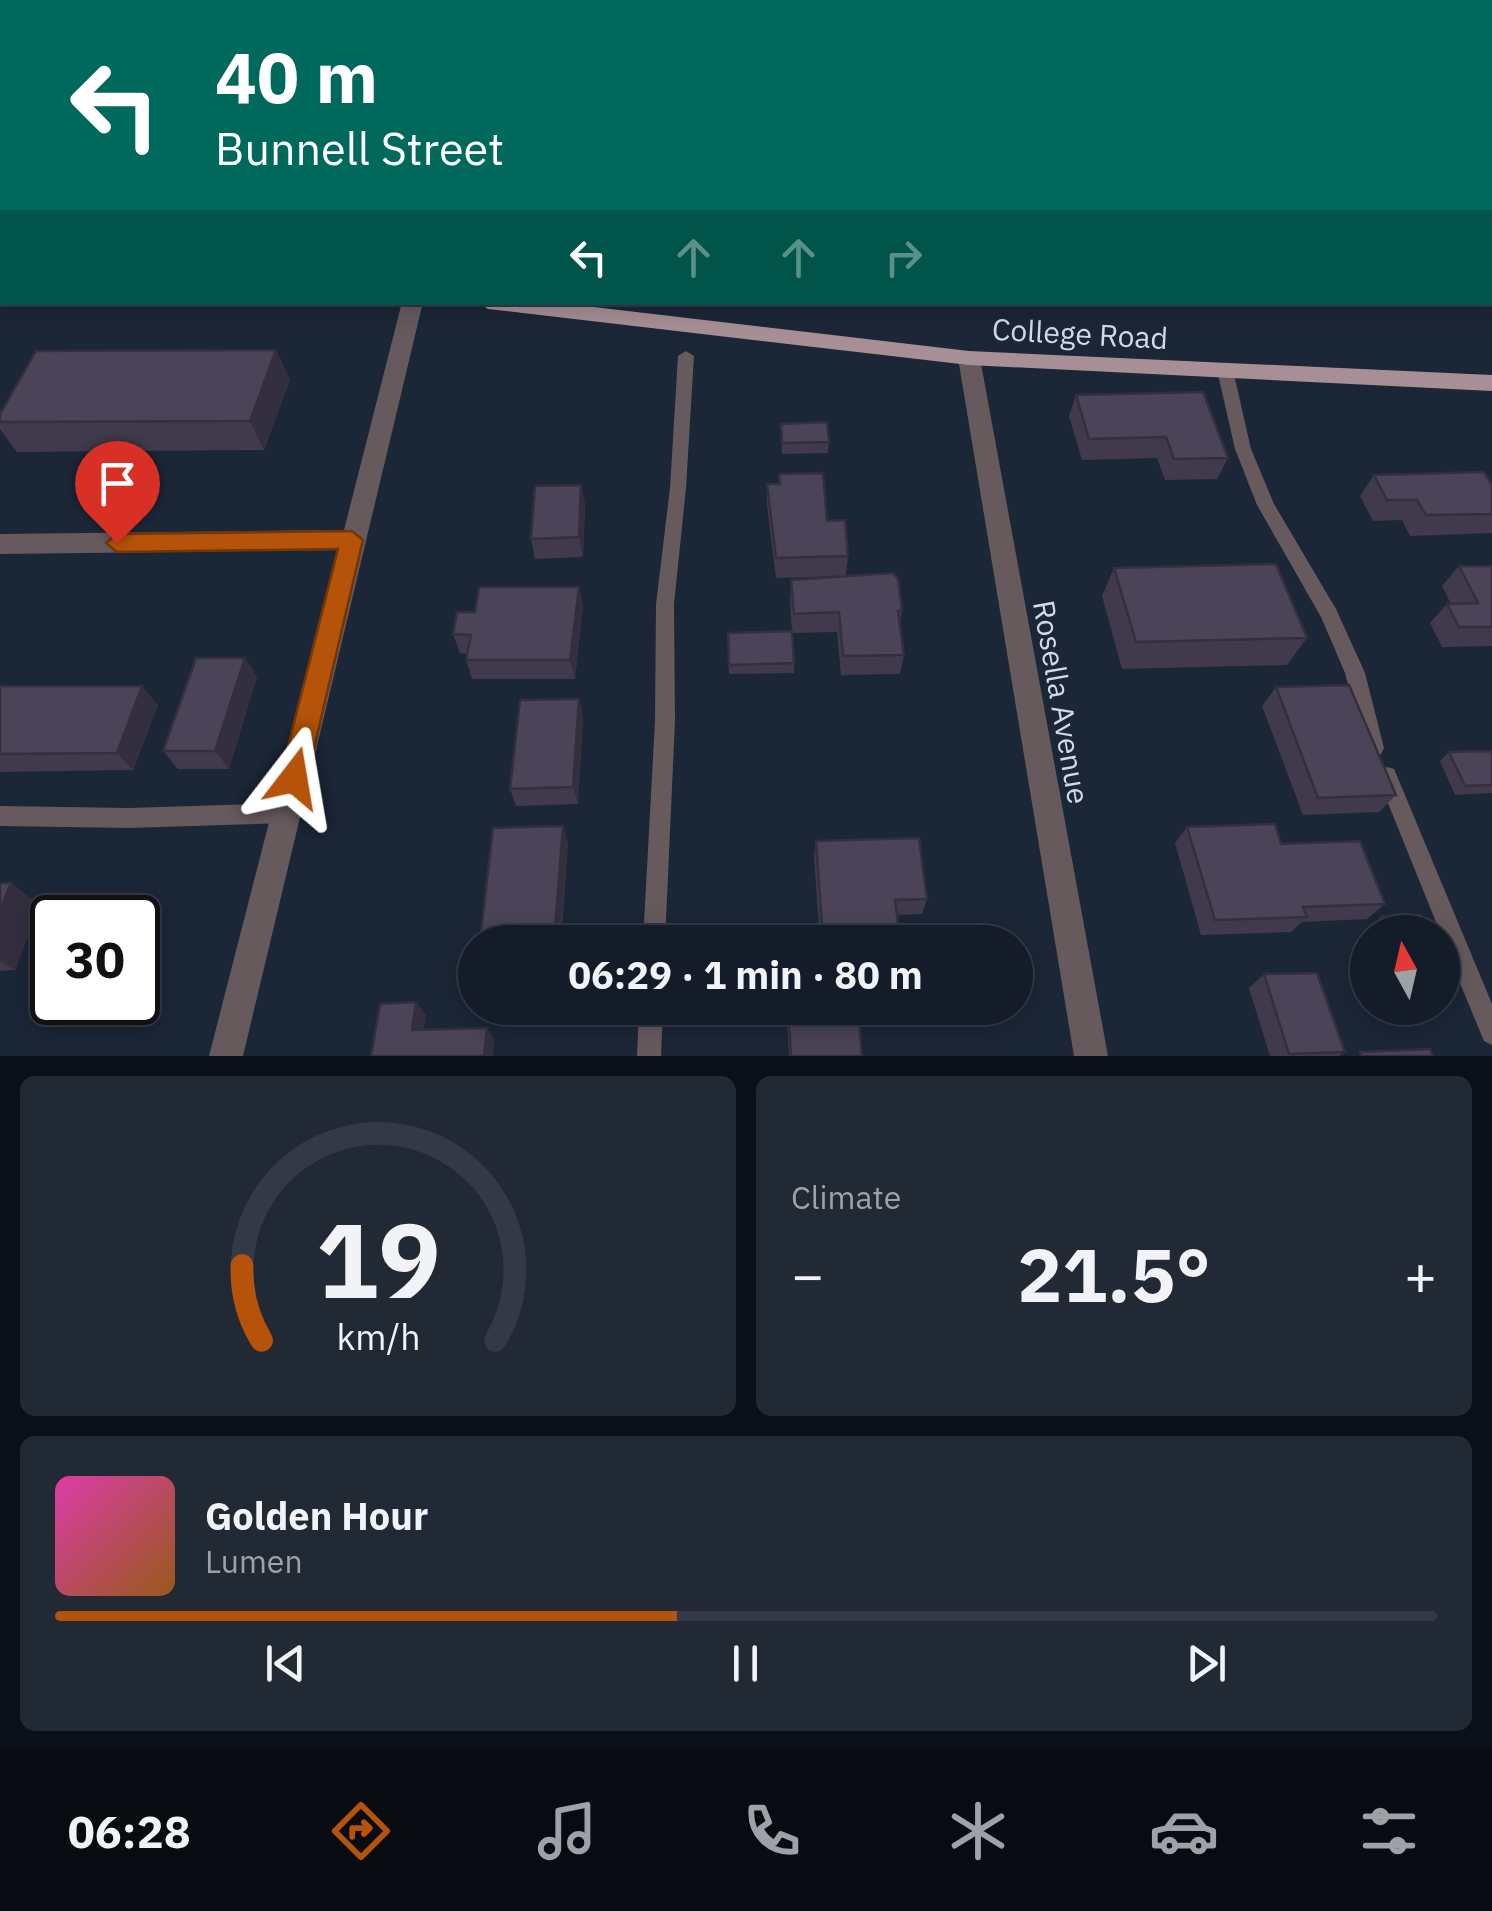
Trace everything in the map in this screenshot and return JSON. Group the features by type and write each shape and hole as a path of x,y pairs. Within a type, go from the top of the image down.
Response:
{"main road":[{"name":"College Road","path":"541,305 611,309 969,358 1492,383"}],"street":[{"path":"226,1056 412,305"},
{"name":"Rosella Avenue","path":"969,358 1091,1056"},
{"path":"0,544 352,540"}],"lane":[{"path":"655,925 665,721 665,604 678,488 686,356"},
{"path":"1225,370 1243,449 1266,506 1329,614 1355,673 1369,736 1492,1033"},
{"path":"0,816 129,818 286,813"},
{"path":"648,1056 650,1025"}],"building":[{"path":"276,350 250,421 0,422 0,414 36,351"},
{"path":"1203,392 1228,458 1174,459 1166,437 1089,439 1076,395"},
{"path":"827,422 829,442 782,443 781,424"},
{"path":"1484,472 1492,485 1492,514 1426,515 1417,500 1387,500 1374,475"},
{"path":"823,473 827,521 845,520 848,556 776,558 767,484 780,484 779,474"},
{"path":"581,485 579,537 531,539 535,486"},
{"path":"1276,564 1307,638 1136,642 1114,568"},
{"path":"1459,566 1492,566 1492,627 1459,627 1447,604 1478,603"},
{"path":"892,573 898,578 904,655 843,656 839,612 794,614 791,580"},
{"path":"479,587 579,587 570,660 466,660 471,635 453,634 457,612 475,612"},
{"path":"792,631 794,663 729,665 728,633"},
{"path":"196,658 245,658 215,751 163,751"},
{"path":"1349,685 1396,795 1318,798 1276,687"},
{"path":"0,686 142,686 117,753 0,754"},
{"path":"579,699 573,787 510,789 520,700"},
{"path":"1492,751 1492,785 1465,786 1449,752"},
{"path":"1275,824 1281,844 1360,841 1385,904 1303,907 1307,917 1215,920 1187,827"},
{"path":"563,826 555,925 482,925 493,828"},
{"path":"919,838 927,899 895,900 898,925 822,925 816,841"},
{"path":"0,883 11,883 0,910"},
{"path":"1317,973 1345,1052 1289,1054 1264,974"},
{"path":"416,1002 412,1030 487,1028 484,1056 371,1056 380,1004"},
{"path":"789,1025 859,1025 862,1056 791,1056"},
{"path":"1430,1049 1433,1056 1361,1056 1360,1052"}],"route":[{"path":"117,543 352,540 294,778"}]}
